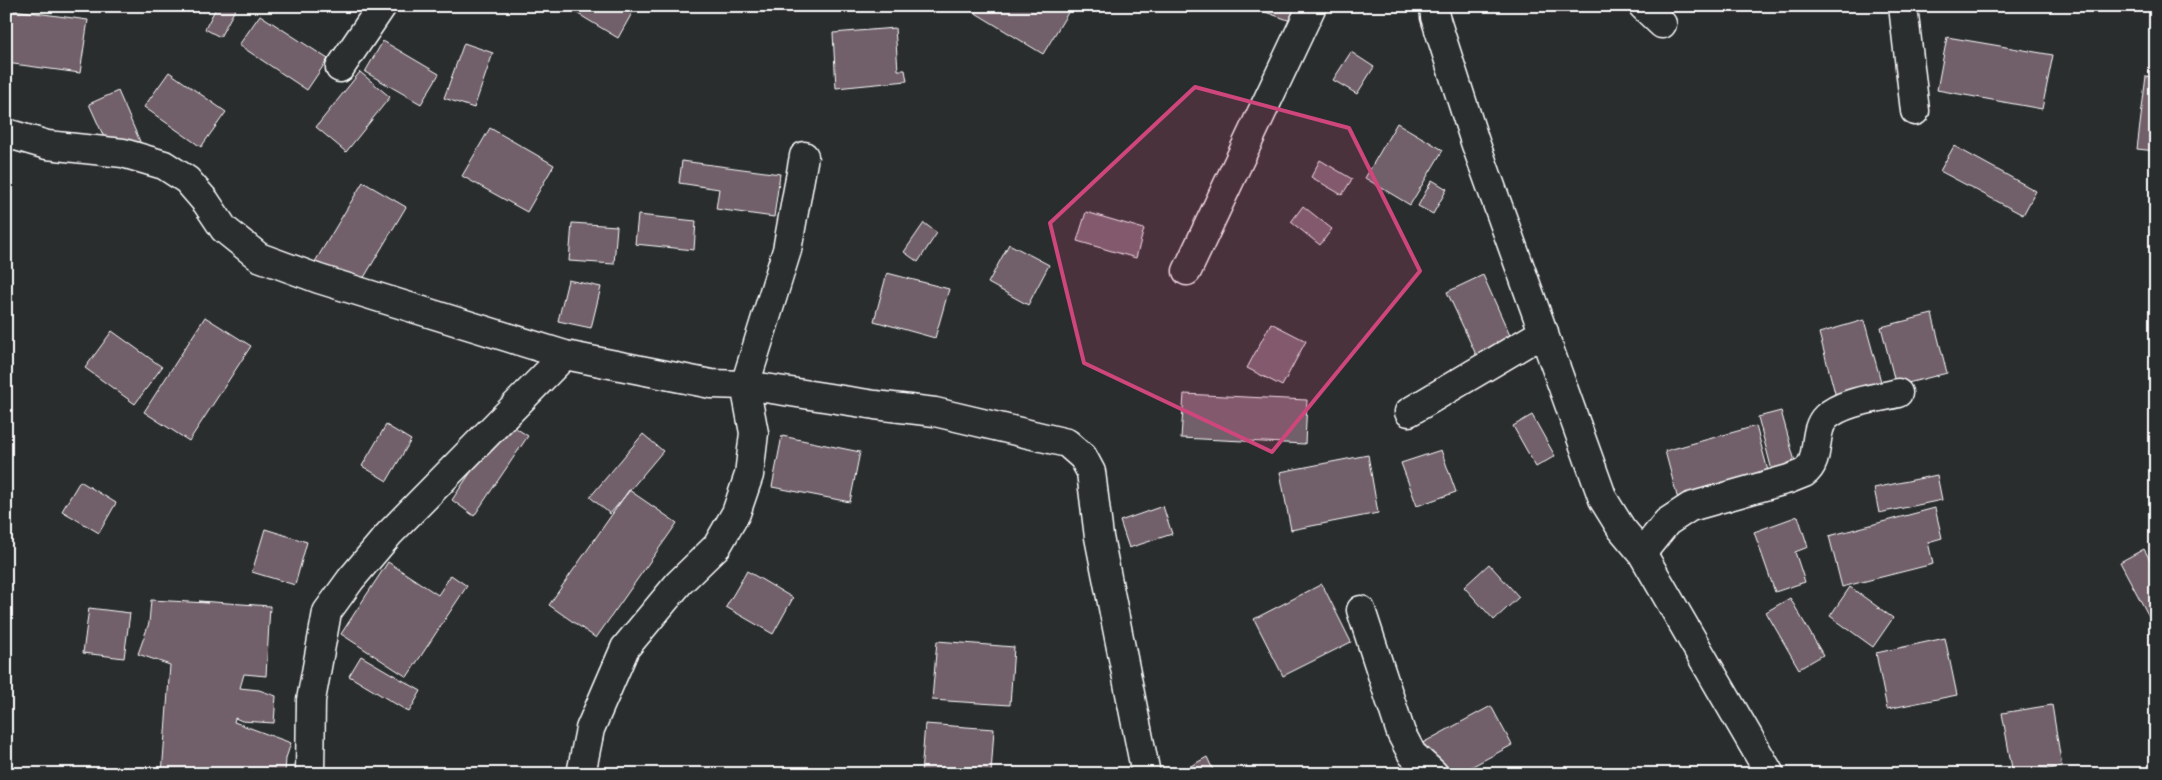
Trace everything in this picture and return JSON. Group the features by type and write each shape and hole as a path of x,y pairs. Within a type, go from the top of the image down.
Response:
{"street":[{"path":"340,68 382,6"},
{"path":"1187,271 1312,6"},
{"path":"1434,6 1435,17 1475,142 1603,499 1621,528 1642,553 1770,774"},
{"path":"1903,6 1914,111"},
{"path":"6,133 47,145 124,153 164,166 187,180 206,202 224,229 260,257 319,279 565,355 711,384 745,385 875,405 935,412 1067,443 1083,457 1091,472 1099,537 1146,774"},
{"path":"581,774 590,729 625,648 679,583 717,546 736,513 749,475 754,432 745,385 787,250 804,156"},
{"path":"1409,412 1544,332"},
{"path":"310,774 311,700 327,612 351,579 389,534 565,355"},
{"path":"1642,553 1667,522 1690,507 1789,479 1805,472 1813,459 1818,432 1824,419 1837,409 1898,393"},
{"path":"1360,610 1401,733 1412,754 1434,774"}],"highlighted area":[{"path":"1195,87 1349,128 1420,271 1272,452 1084,363 1050,223"}],"building":[{"path":"217,6 237,6 220,37 205,29"},
{"path":"565,6 636,6 618,38"},
{"path":"964,6 1072,6 1043,54"},
{"path":"1248,6 1300,6 1294,22"},
{"path":"6,9 88,20 80,73 6,63"},
{"path":"260,15 328,59 307,90 239,45"},
{"path":"895,28 898,70 905,70 907,81 836,88 833,33"},
{"path":"1947,37 2053,55 2042,109 1937,90"},
{"path":"383,41 439,74 421,104 365,72"},
{"path":"464,43 493,53 474,108 444,98"},
{"path":"1351,52 1374,67 1357,94 1333,80"},
{"path":"169,72 226,112 201,147 144,107"},
{"path":"360,72 390,97 346,152 316,127"},
{"path":"2146,76 2156,78 2156,151 2137,149"},
{"path":"118,91 145,153 117,166 89,104"},
{"path":"1397,123 1443,150 1410,205 1365,178"},
{"path":"490,128 554,165 527,212 462,176"},
{"path":"1954,146 2036,191 2023,215 1940,171"},
{"path":"1320,160 1352,179 1342,195 1311,177"},
{"path":"682,161 780,174 774,217 716,209 719,189 679,183"},
{"path":"1432,180 1447,189 1433,214 1418,206"},
{"path":"363,182 406,207 353,296 310,270"},
{"path":"1303,206 1332,229 1320,245 1291,222"},
{"path":"1086,212 1144,229 1136,258 1077,241"},
{"path":"638,215 696,221 694,250 635,244"},
{"path":"572,223 617,226 614,264 569,261"},
{"path":"924,223 937,233 918,262 904,252"},
{"path":"1009,244 1049,265 1028,305 988,283"},
{"path":"887,273 949,289 935,338 874,321"},
{"path":"1483,275 1520,358 1485,374 1447,292"},
{"path":"568,280 601,287 591,328 558,321"},
{"path":"1932,314 1947,373 1896,386 1881,327"},
{"path":"205,317 251,346 189,441 144,412"},
{"path":"1864,320 1886,400 1840,412 1819,333"},
{"path":"1271,323 1306,341 1282,386 1247,368"},
{"path":"112,331 162,367 135,404 85,368"},
{"path":"1184,394 1307,400 1305,444 1181,438"},
{"path":"1781,411 1799,476 1775,482 1758,417"},
{"path":"1532,415 1555,456 1536,467 1513,426"},
{"path":"505,421 528,436 474,516 452,500"},
{"path":"386,425 411,440 387,481 362,466"},
{"path":"1756,426 1772,486 1681,511 1665,451"},
{"path":"643,434 663,451 610,514 590,497"},
{"path":"782,436 860,452 850,502 772,487"},
{"path":"1441,450 1456,492 1417,506 1401,463"},
{"path":"1368,455 1378,513 1291,530 1280,472"},
{"path":"1937,475 1942,500 1879,513 1874,488"},
{"path":"80,481 116,503 99,533 62,511"},
{"path":"629,490 677,523 596,638 549,605"},
{"path":"1163,506 1172,534 1129,548 1120,521"},
{"path":"1935,508 1942,538 1928,542 1933,564 1842,587 1829,536"},
{"path":"1798,516 1808,547 1795,552 1805,582 1775,592 1754,532"},
{"path":"265,529 307,542 295,585 252,572"},
{"path":"2144,549 2156,571 2156,620 2152,622 2120,562"},
{"path":"388,562 438,595 451,575 467,586 407,677 341,634"},
{"path":"1489,564 1519,597 1494,620 1464,587"},
{"path":"747,571 793,598 773,634 726,607"},
{"path":"1322,584 1351,642 1283,676 1254,619"},
{"path":"1850,587 1893,618 1873,647 1830,616"},
{"path":"1790,598 1823,655 1799,669 1766,612"},
{"path":"151,600 270,606 266,676 244,674 240,688 259,690 276,696 274,723 242,721 235,718 234,722 291,743 286,758 285,774 162,774 170,665 138,654 149,623"},
{"path":"89,608 130,613 124,658 83,653"},
{"path":"1945,638 1957,695 1887,709 1876,653"},
{"path":"937,641 1014,647 1010,705 932,700"},
{"path":"361,656 421,691 409,712 349,676"},
{"path":"2052,705 2062,767 2013,774 2002,713"},
{"path":"1491,706 1512,745 1458,774 1432,774 1417,746"},
{"path":"925,724 994,729 991,774 921,774"},
{"path":"1207,757 1215,774 1176,774"}]}
